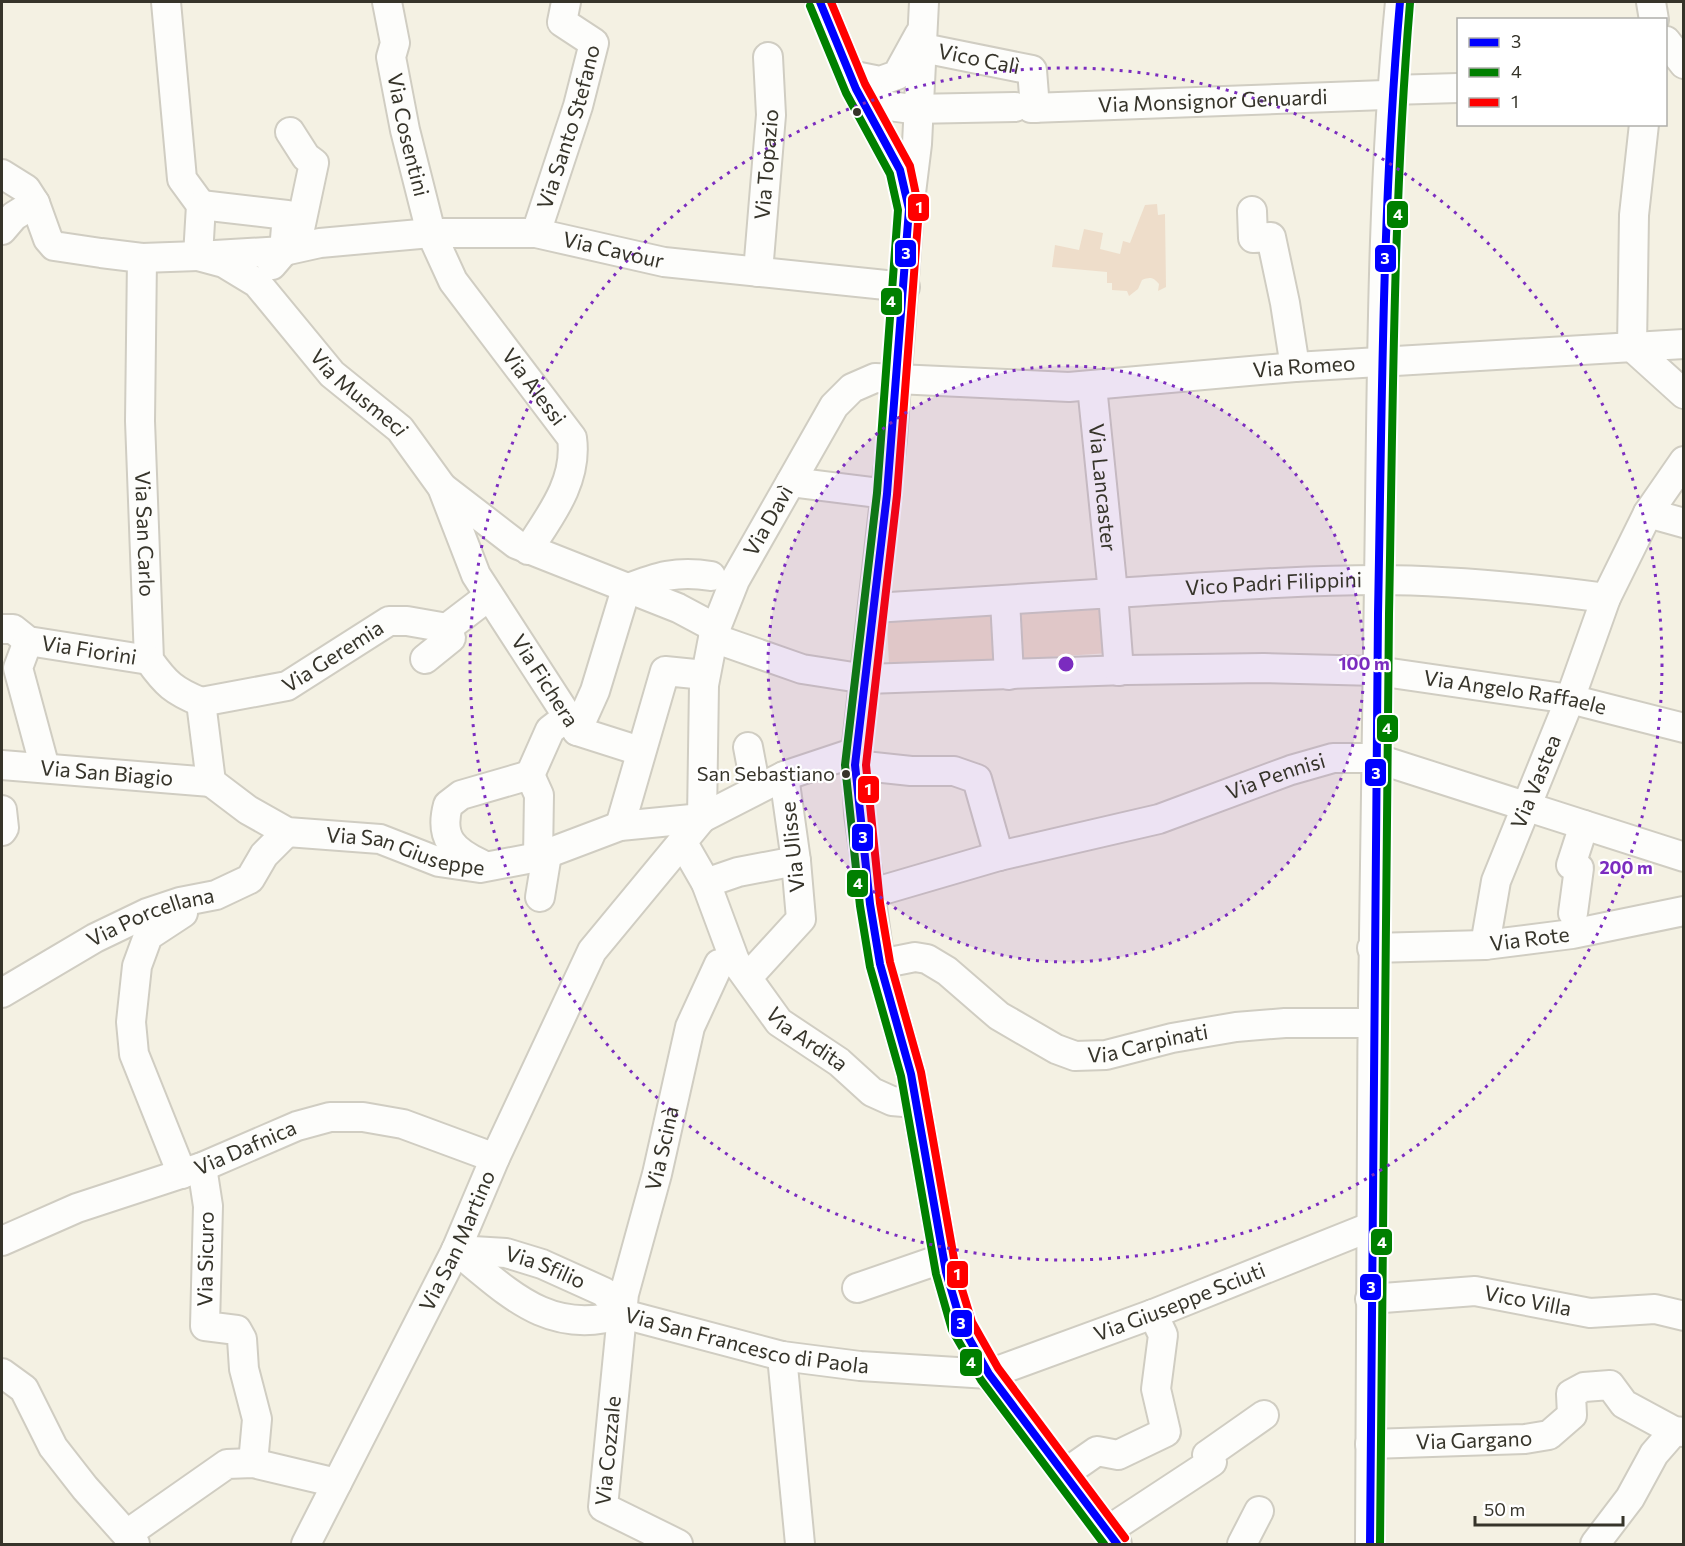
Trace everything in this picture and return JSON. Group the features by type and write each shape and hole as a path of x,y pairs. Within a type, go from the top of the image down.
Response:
{"street":[{"path":"166,2 182,179 201,205 198,256"},
{"name":"Via Cosentini","path":"387,2 395,43 391,57 405,130 431,233"},
{"name":"Via Santo Stefano","path":"536,233 578,106 594,43 562,22 566,2"},
{"path":"820,2 854,82 900,170 909,209"},
{"path":"1370,1545 1372,948 1382,361 1391,90 1400,2"},
{"path":"1651,2 1654,18"},
{"path":"854,82 880,81 897,75 923,30"},
{"path":"923,30 919,110 887,494 855,764 869,894 880,964 911,1074 944,1258 962,1326 989,1374 1112,1538 1212,1462 1207,1455 1264,1415"},
{"name":"Vico Calì","path":"923,30 1032,70 1027,108"},
{"path":"1667,44 1683,64"},
{"name":"Via Topazio","path":"758,272 771,115 768,57"},
{"path":"1667,76 1683,73"},
{"name":"Via Monsignor Genuardi","path":"854,82 890,106 919,110 1385,94 1391,90 1457,88"},
{"path":"1644,126 1634,215 1632,348 1683,394"},
{"path":"264,293 300,247 314,163 306,157 290,132"},
{"path":"2,174 26,189 35,203 15,216 2,230"},
{"name":"Via Cavour","path":"35,203 48,239 54,246 142,258 198,256 431,233 536,233 664,262 905,287"},
{"path":"201,205 287,214 300,247"},
{"path":"1252,211 1253,238 1270,237 1286,303 1295,367"},
{"name":"Via Alessi","path":"431,233 453,281 572,438 573,449 563,496 522,547"},
{"name":"Via Musmeci","path":"198,256 224,263 264,293 332,374 399,429 442,487"},
{"name":"Via San Carlo","path":"142,258 140,421 149,660"},
{"name":"Via Romeo","path":"897,378 1034,386 1092,386 1295,367 1683,344"},
{"name":"Via Davì","path":"705,680 735,580 834,406 852,388 875,378 897,378"},
{"name":"Via Lancaster","path":"1092,386 1123,671"},
{"name":"Via Vastea","path":"1485,945 1496,881 1570,699 1606,598 1648,513 1683,461"},
{"path":"791,482 887,494"},
{"path":"442,487 522,547 626,590 678,608 718,632"},
{"name":"Via Fichera","path":"442,487 483,586 572,724 640,751"},
{"path":"1648,513 1683,522"},
{"path":"540,897 542,856 539,795 530,775 550,730 572,724 595,691 626,590 651,579 685,572 711,576"},
{"name":"Vico Padri Filippini","path":"874,602 1005,600 1116,591 1378,580 1517,586 1606,598"},
{"path":"425,659 451,638 447,628 483,586"},
{"path":"1005,600 1009,675"},
{"name":"Via Geremia","path":"201,702 287,686 389,621 407,621 447,628"},
{"name":"Via Fiorini","path":"2,629 13,629 28,641 149,660"},
{"name":"Via Angelo Raffaele","path":"718,632 802,669 866,679 1264,668 1377,670 1570,699 1683,728"},
{"name":"Via Fiorini","path":"28,641 18,668 45,768"},
{"path":"149,660 164,681 178,693 201,702 211,782"},
{"path":"617,824 665,670 705,680 706,811 819,763 855,764 911,771 954,771 977,779 999,856"},
{"path":"543,681 595,691"},
{"path":"748,747 756,789"},
{"name":"Via Pennisi","path":"869,894 999,856 1159,819 1292,770 1333,758 1375,758 1683,857"},
{"name":"Via San Biagio","path":"2,765 211,782"},
{"path":"488,867 465,856 453,847 445,827 448,805 461,795 530,775"},
{"name":"Via Ulisse","path":"747,973 801,919 796,861 784,776"},
{"name":"Via San Giuseppe","path":"211,782 248,810 287,832 380,839 439,861 480,868 542,856 617,824 706,811"},
{"path":"2,810 4,828 2,831"},
{"name":"Via San Martino","path":"306,1545 456,1250 495,1158 592,951 603,935 683,843 706,811"},
{"path":"1573,913 1579,868 1572,865 1584,825"},
{"name":"Via Porcellana","path":"2,993 95,938 147,914 180,902 216,895 250,879 264,855 287,832"},
{"name":"Via Ardita","path":"683,843 706,883 747,973 779,1022 839,1062 872,1092 892,1101 915,1103"},
{"path":"706,883 738,872 796,861"},
{"path":"192,1171 134,1054 131,1022 133,988 137,966 148,936 216,895"},
{"name":"Via Rote","path":"1372,948 1485,945 1572,934 1683,911"},
{"name":"Via Carpinati","path":"880,964 915,957 927,959 947,971 999,1016 1056,1049 1075,1056 1106,1055 1172,1038 1236,1027 1286,1023 1372,1023"},
{"name":"Via Scinà","path":"623,1314 624,1294 657,1174 690,1027 719,964 747,973"},
{"name":"Via Dafnica","path":"2,1241 77,1208 192,1171 297,1126 330,1117 363,1117 403,1124 495,1158"},
{"name":"Via Sicuro","path":"192,1171 208,1206 205,1326 237,1330 242,1339 244,1369 257,1419 253,1463"},
{"name":"Via Giuseppe Sciuti","path":"989,1374 1153,1314 1370,1227"},
{"name":"Via San Francesco di Paola","path":"456,1250 520,1300 551,1316 574,1321 598,1322 623,1314 782,1356 860,1366 989,1374"},
{"name":"Via Sfilio","path":"456,1250 506,1253 543,1264 604,1292 623,1314"},
{"path":"857,1288 944,1258"},
{"name":"Vico Villa","path":"1370,1299 1475,1291 1590,1313 1655,1309 1683,1316"},
{"name":"Via Cozzale","path":"623,1314 603,1507 678,1545"},
{"path":"1064,1474 1097,1451 1118,1455 1166,1432 1156,1389 1162,1335 1153,1314"},
{"path":"782,1356 800,1545"},
{"path":"2,1373 24,1389 53,1447 85,1488 131,1539 218,1467 227,1464 253,1463 337,1483"},
{"name":"Via Gargano","path":"1370,1444 1525,1439 1549,1435 1572,1415 1571,1394 1584,1387 1610,1385 1624,1404 1679,1431"},
{"path":"1595,1545 1630,1498 1653,1454 1679,1431"},
{"path":"1242,1545 1258,1511"}],"shaded area":[{"path":"1157,204 1158,215 1165,214 1166,287 1158,291 1159,284 1147,278 1142,280 1138,289 1129,296 1127,291 1112,290 1112,283 1107,283 1107,272 1052,267 1055,245 1079,250 1084,229 1103,233 1100,249 1120,254 1123,241 1130,243 1145,205"},
{"path":"1107,609 1109,653 1019,659 1017,614"},
{"path":"996,614 998,659 889,665 887,620"}],"transit line":[{"name":"3","path":"820,2 856,89 900,170 909,209 887,494 855,765 870,904 880,964 911,1074 946,1272 962,1326 989,1374 1117,1544"},
{"name":"1","path":"831,2 865,84 910,166 919,209 897,495 866,765 880,903 890,962 921,1072 956,1270 972,1322 998,1368 1125,1538"},
{"name":"3","path":"1370,1544 1373,963 1382,384 1386,232 1400,2"},
{"name":"4","path":"1380,1544 1384,963 1393,385 1400,155 1410,3"},
{"name":"4","path":"810,6 846,93 890,174 898,210 877,493 845,765 860,906 870,967 901,1076 936,1274 952,1330 981,1380 1104,1544"}],"place":[{"name":"San Sebastiano","path":"846,774"}]}
